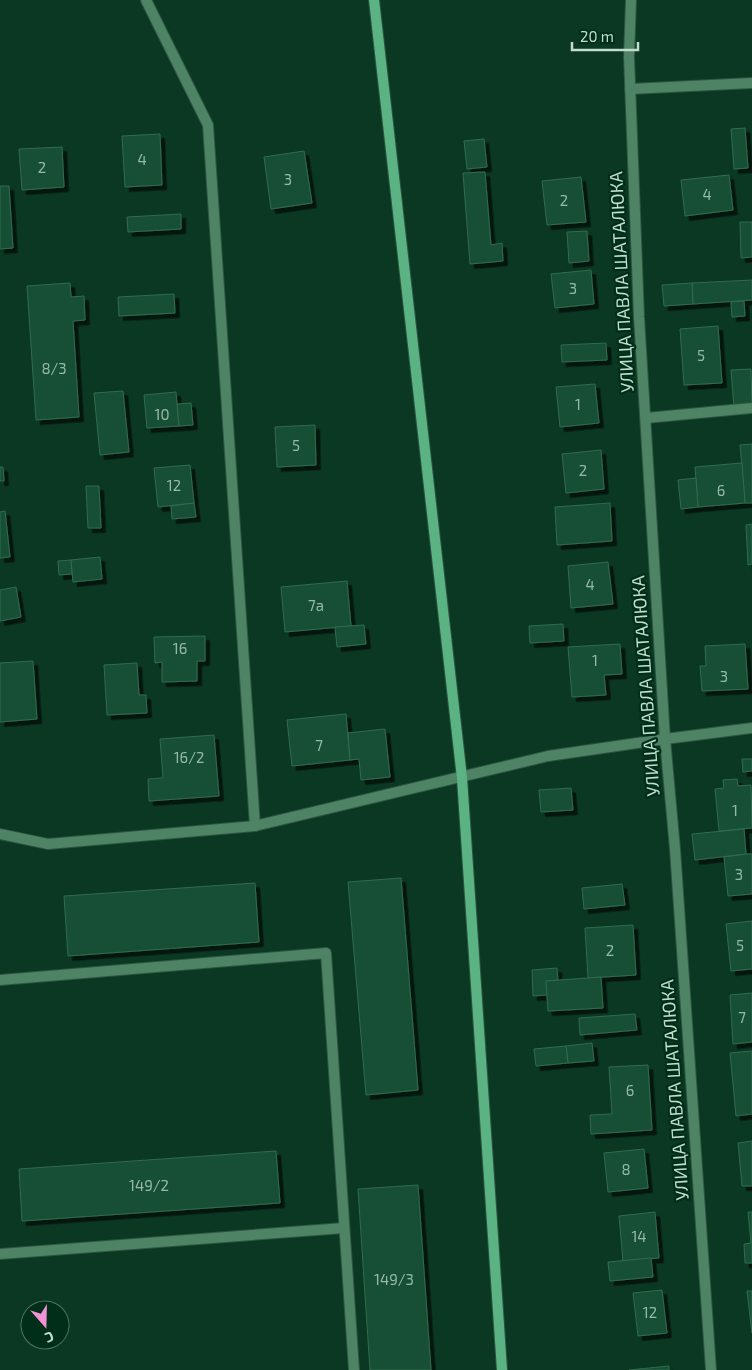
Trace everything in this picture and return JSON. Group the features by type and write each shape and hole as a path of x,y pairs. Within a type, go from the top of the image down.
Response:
{"street":[{"path":"146,0 208,125 255,826"},
{"path":"374,0 462,778 502,1370"},
{"name":"УЛИЦА ПАВЛА ШАТАЛЮКА","path":"630,0 629,57 638,317 646,418 665,739 711,1370"},
{"path":"630,89 752,83"},
{"path":"646,418 752,408"},
{"path":"0,834 48,844 255,826 548,756 752,728"},
{"path":"0,980 326,953 354,1370"},
{"path":"0,1254 344,1228"}],"building":[{"path":"745,128 748,168 734,169 731,129"},
{"path":"160,134 162,185 125,187 122,136"},
{"path":"484,139 487,167 467,169 464,141"},
{"path":"62,147 64,187 22,190 19,149"},
{"path":"304,151 312,203 271,209 264,157"},
{"path":"485,172 491,245 502,243 503,261 470,264 463,173"},
{"path":"729,175 733,210 685,216 681,180"},
{"path":"581,177 586,222 547,225 542,181"},
{"path":"0,186 9,186 13,248 0,249"},
{"path":"181,214 181,229 128,232 127,217"},
{"path":"740,222 752,222 752,257 741,258"},
{"path":"587,231 589,261 569,263 567,232"},
{"path":"591,270 594,304 555,308 551,274"},
{"path":"752,280 752,300 693,304 692,283"},
{"path":"70,283 71,297 84,296 85,320 73,321 79,417 36,420 27,286"},
{"path":"692,283 693,304 664,306 662,285"},
{"path":"174,294 175,313 119,316 118,297"},
{"path":"744,301 745,316 732,317 731,302"},
{"path":"718,326 722,383 684,385 680,329"},
{"path":"606,343 607,360 562,362 561,345"},
{"path":"751,369 752,407 734,408 731,370"},
{"path":"595,384 599,423 560,427 556,387"},
{"path":"123,391 129,452 100,455 94,393"},
{"path":"176,392 179,426 147,428 144,395"},
{"path":"191,403 193,425 179,426 177,404"},
{"path":"315,425 316,465 277,467 275,427"},
{"path":"752,444 752,503 745,503 740,445"},
{"path":"601,450 604,489 566,493 562,454"},
{"path":"742,463 745,503 698,507 695,467"},
{"path":"190,465 194,503 158,507 154,468"},
{"path":"0,467 3,467 4,481 0,481"},
{"path":"696,478 698,507 681,509 678,480"},
{"path":"86,486 99,486 101,528 88,528"},
{"path":"194,503 196,517 172,519 171,506"},
{"path":"610,503 612,541 557,545 555,507"},
{"path":"5,511 10,557 0,558 0,512"},
{"path":"752,524 752,564 748,565 746,525"},
{"path":"100,557 102,579 73,582 71,560"},
{"path":"71,560 72,574 59,575 58,561"},
{"path":"608,562 613,604 571,608 568,566"},
{"path":"347,581 351,626 285,632 281,587"},
{"path":"16,587 21,617 0,621 0,590"},
{"path":"563,624 564,641 530,643 529,626"},
{"path":"364,625 366,644 337,647 335,627"},
{"path":"205,636 205,661 197,661 197,681 162,682 162,662 155,663 154,637"},
{"path":"620,644 622,674 604,675 606,695 572,697 568,647"},
{"path":"745,644 748,689 702,691 700,666 706,666 705,646"},
{"path":"33,661 37,719 0,722 0,663"},
{"path":"137,663 139,695 146,695 147,713 107,715 104,665"},
{"path":"346,714 350,760 292,766 287,720"},
{"path":"385,729 390,777 361,780 359,759 350,760 348,733"},
{"path":"214,735 219,796 149,801 148,779 163,778 160,739"},
{"path":"742,759 752,759 752,771 743,772"},
{"path":"737,779 738,786 751,785 752,828 719,831 715,789 724,788 723,780"},
{"path":"571,788 573,810 541,812 539,790"},
{"path":"744,829 746,854 695,860 692,834"},
{"path":"752,854 752,894 728,896 724,857"},
{"path":"401,878 418,1090 366,1095 348,882"},
{"path":"255,883 259,942 68,956 64,896"},
{"path":"622,884 625,905 584,909 582,888"},
{"path":"752,921 752,969 731,971 726,924"},
{"path":"633,925 636,975 588,978 585,928"},
{"path":"557,968 558,980 546,981 547,995 533,996 532,970"},
{"path":"601,977 603,1008 548,1011 546,981"},
{"path":"752,993 752,1042 733,1044 730,995"},
{"path":"635,1014 637,1030 580,1035 579,1018"},
{"path":"592,1043 594,1061 568,1063 566,1046"},
{"path":"566,1046 568,1063 536,1066 534,1049"},
{"path":"752,1051 752,1114 736,1116 730,1053"},
{"path":"648,1065 652,1130 591,1134 590,1115 612,1114 609,1067"},
{"path":"752,1141 752,1186 742,1186 738,1143"},
{"path":"644,1149 648,1188 608,1192 604,1153"},
{"path":"276,1151 280,1203 22,1221 19,1169"},
{"path":"418,1185 431,1370 370,1370 358,1189"},
{"path":"655,1212 659,1258 623,1261 619,1216"},
{"path":"748,1212 752,1212 752,1263 745,1263 744,1244 751,1243"},
{"path":"651,1258 653,1277 610,1281 608,1262"},
{"path":"662,1290 667,1333 638,1336 633,1293"},
{"path":"747,1291 752,1291 752,1333"},
{"path":"669,1366 669,1370 629,1370"}]}
